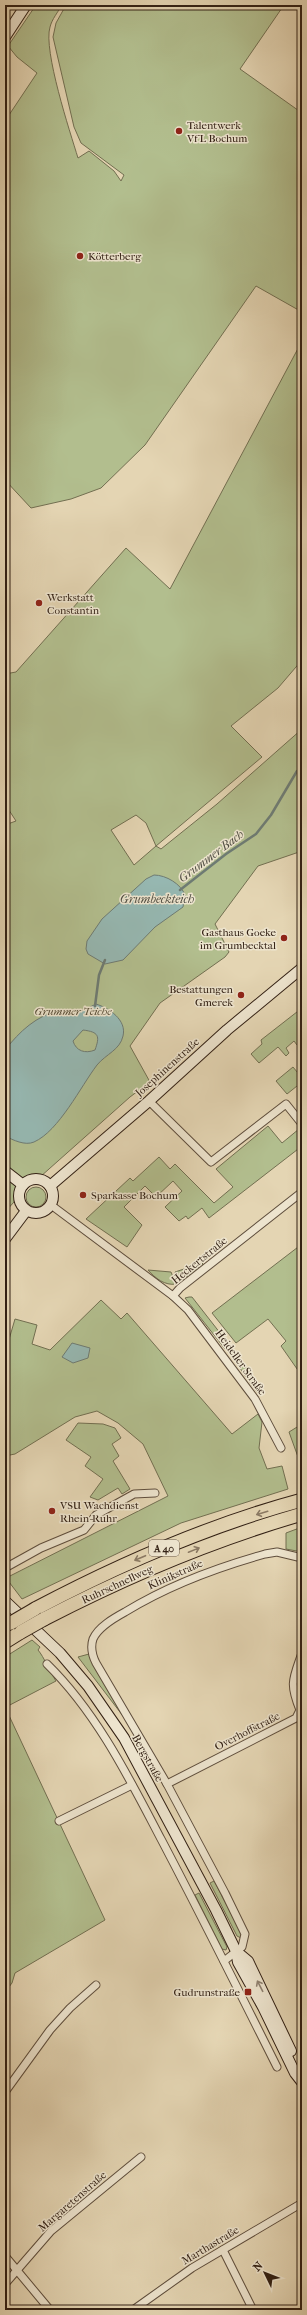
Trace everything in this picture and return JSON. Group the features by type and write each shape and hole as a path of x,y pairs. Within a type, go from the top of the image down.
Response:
{"highway":[{"name":"Ruhrschnellweg","path":"8,1624 98,1577 169,1545 238,1520 300,1501"},
{"name":"Ruhrschnellweg","path":"5,1642 44,1619 141,1572 201,1547 302,1514"}],"street":[{"path":"5,37 26,5"},
{"name":"Josephinenstraße","path":"50,1186 149,1101 227,1030 302,968"},
{"path":"149,1101 211,1162 286,1104 302,1124"},
{"path":"5,1170 23,1185"},
{"path":"36,1179 50,1186 54,1195 51,1205 40,1214 26,1211 19,1199 23,1185 36,1179"},
{"name":"Heckertstraße","path":"51,1205 173,1296 180,1288 302,1192"},
{"path":"5,1239 26,1211"},
{"name":"Heideller Straße","path":"173,1296 188,1310 255,1399 281,1448"},
{"path":"5,1568 40,1548 84,1530 96,1515 134,1494 155,1493"},
{"name":"Klinikstraße","path":"96,1663 91,1647 97,1633 118,1616 170,1586 215,1568 265,1554 282,1553 302,1558"},
{"name":"Bergstraße","path":"5,1600 60,1653 108,1714 140,1766 236,1951 238,1962 263,2007 295,2073 302,2082"},
{"name":"Overhoffstraße","path":"167,1784 296,1718 300,1710 292,1692 294,1678 302,1653"},
{"name":"Bergstraße","path":"96,1663 167,1784 226,1893 245,1934 242,1947 224,1960"},
{"path":"47,1664 64,1682 94,1722 132,1785 224,1960 277,2067"},
{"path":"59,1821 132,1785"},
{"name":"Bergstraße","path":"236,1951 248,1961 302,2074"},
{"path":"5,2092 50,2030 70,2008 96,1985"},
{"name":"Margaretenstraße","path":"5,2284 51,2232 141,2156"},
{"name":"Marthastraße","path":"133,2310 192,2268 302,2203"},
{"path":"223,2250 253,2310"},
{"path":"5,2256 50,2310"}],"green space":[{"path":"36,5 62,5 50,27 50,54 58,91 78,158 89,151 114,171 121,181 124,175 81,143 74,127 53,37 56,23 66,5 284,5 240,69 302,113 302,312 256,286 145,445 101,488 71,499 31,508 5,480 5,121 37,73 17,57 8,46"},
{"name":"Grummer Teiche","path":"302,341 302,660 278,688 231,726 262,757 156,846 161,849 217,804 302,729 302,851 258,866 215,924 229,952 225,957 160,1003 130,1046 150,1082 130,1097 22,1193 5,1212 5,825 16,821 5,804 5,674 16,672 126,548 170,589","holes":["136,815 146,823 156,846 134,865 111,830"]},
{"path":"302,1008 302,1042 297,1045 294,1041 286,1048 289,1053 286,1056 278,1047 259,1063 251,1054 262,1044 261,1040"},
{"path":"293,1067 302,1078 302,1082 287,1094 276,1081"},
{"path":"268,1126 282,1143 299,1129 302,1133 302,1146 209,1218 202,1208 188,1219 186,1216 179,1221 165,1207 182,1191 173,1181 156,1197 145,1186 124,1207 142,1225 127,1247 86,1219 130,1178 133,1181 159,1157 170,1169 175,1164 214,1203 233,1187 216,1169"},
{"path":"36,1187 43,1190 46,1197 43,1204 36,1207 29,1204 26,1197 29,1190"},
{"path":"302,1244 302,1376 281,1346 286,1341 268,1319 236,1343 212,1313"},
{"path":"202,1263 203,1264 180,1282 175,1272"},
{"path":"148,1270 171,1272 176,1284 168,1284 160,1281"},
{"path":"192,1297 231,1347 225,1349 185,1298"},
{"path":"101,1300 121,1319 127,1313 232,1434 258,1414 262,1422 259,1448 267,1469 282,1466 288,1489 181,1523 22,1599 6,1578 168,1496 143,1444 118,1423 97,1411 75,1417 15,1454 5,1456 5,1427 7,1414 5,1414 5,1353 15,1319 37,1325 32,1344 50,1350"},
{"path":"237,1355 263,1391 257,1392 234,1360"},
{"path":"78,1423 103,1424 115,1428 121,1438 112,1444 119,1456 113,1461 130,1489 122,1494 118,1488 98,1500 90,1497 103,1479 85,1466 91,1457 66,1440"},
{"path":"302,1424 302,1468 289,1432"},
{"path":"302,1527 302,1552 286,1549 286,1533"},
{"path":"32,1640 40,1647 38,1650 56,1681 6,1707 5,1657"},
{"path":"89,1654 92,1662 123,1716 78,1657"},
{"path":"5,1707 105,1920 15,1973 12,1983 5,1992"},
{"path":"214,1881 242,1934 241,1938 237,1936 210,1883"},
{"path":"199,1893 227,1947 226,1950 222,1949 195,1895"}],"water":[{"name":"Grumbeckteich","path":"154,875 168,878 180,887 185,895 183,907 155,927 123,960 105,964 88,954 86,949 87,941 102,919 146,879"},
{"path":"96,1004 106,1008 120,1020 124,1030 119,1045 97,1065 61,1118 43,1136 34,1142 27,1143 19,1142 5,1136 5,1050 29,1025 43,1016 60,1010 74,1013","holes":["83,1030 92,1032 97,1036 98,1038 95,1050 84,1052 74,1044 73,1041"]},
{"path":"72,1343 90,1348 88,1358 73,1363 62,1357"}],"waterway":[{"name":"Grummer Bach","path":"180,890 226,854 256,834 271,815 297,771"},
{"name":"Grummer Bach","path":"95,1006 99,975 105,960"}],"place":[{"name":"Talentwerk VfL Bochum","path":"179,131"},
{"name":"Kötterberg","path":"80,256"},
{"name":"Werkstatt Constantin","path":"39,603"},
{"name":"Gasthaus Goeke im Grumbecktal","path":"284,938"},
{"name":"Bestattungen Gmerek","path":"241,995"},
{"name":"Sparkasse Bochum","path":"83,1195"},
{"name":"VSU Wachdienst Rhein-Ruhr","path":"52,1511"},
{"name":"Gudrunstraße","path":"248,1992"}]}
